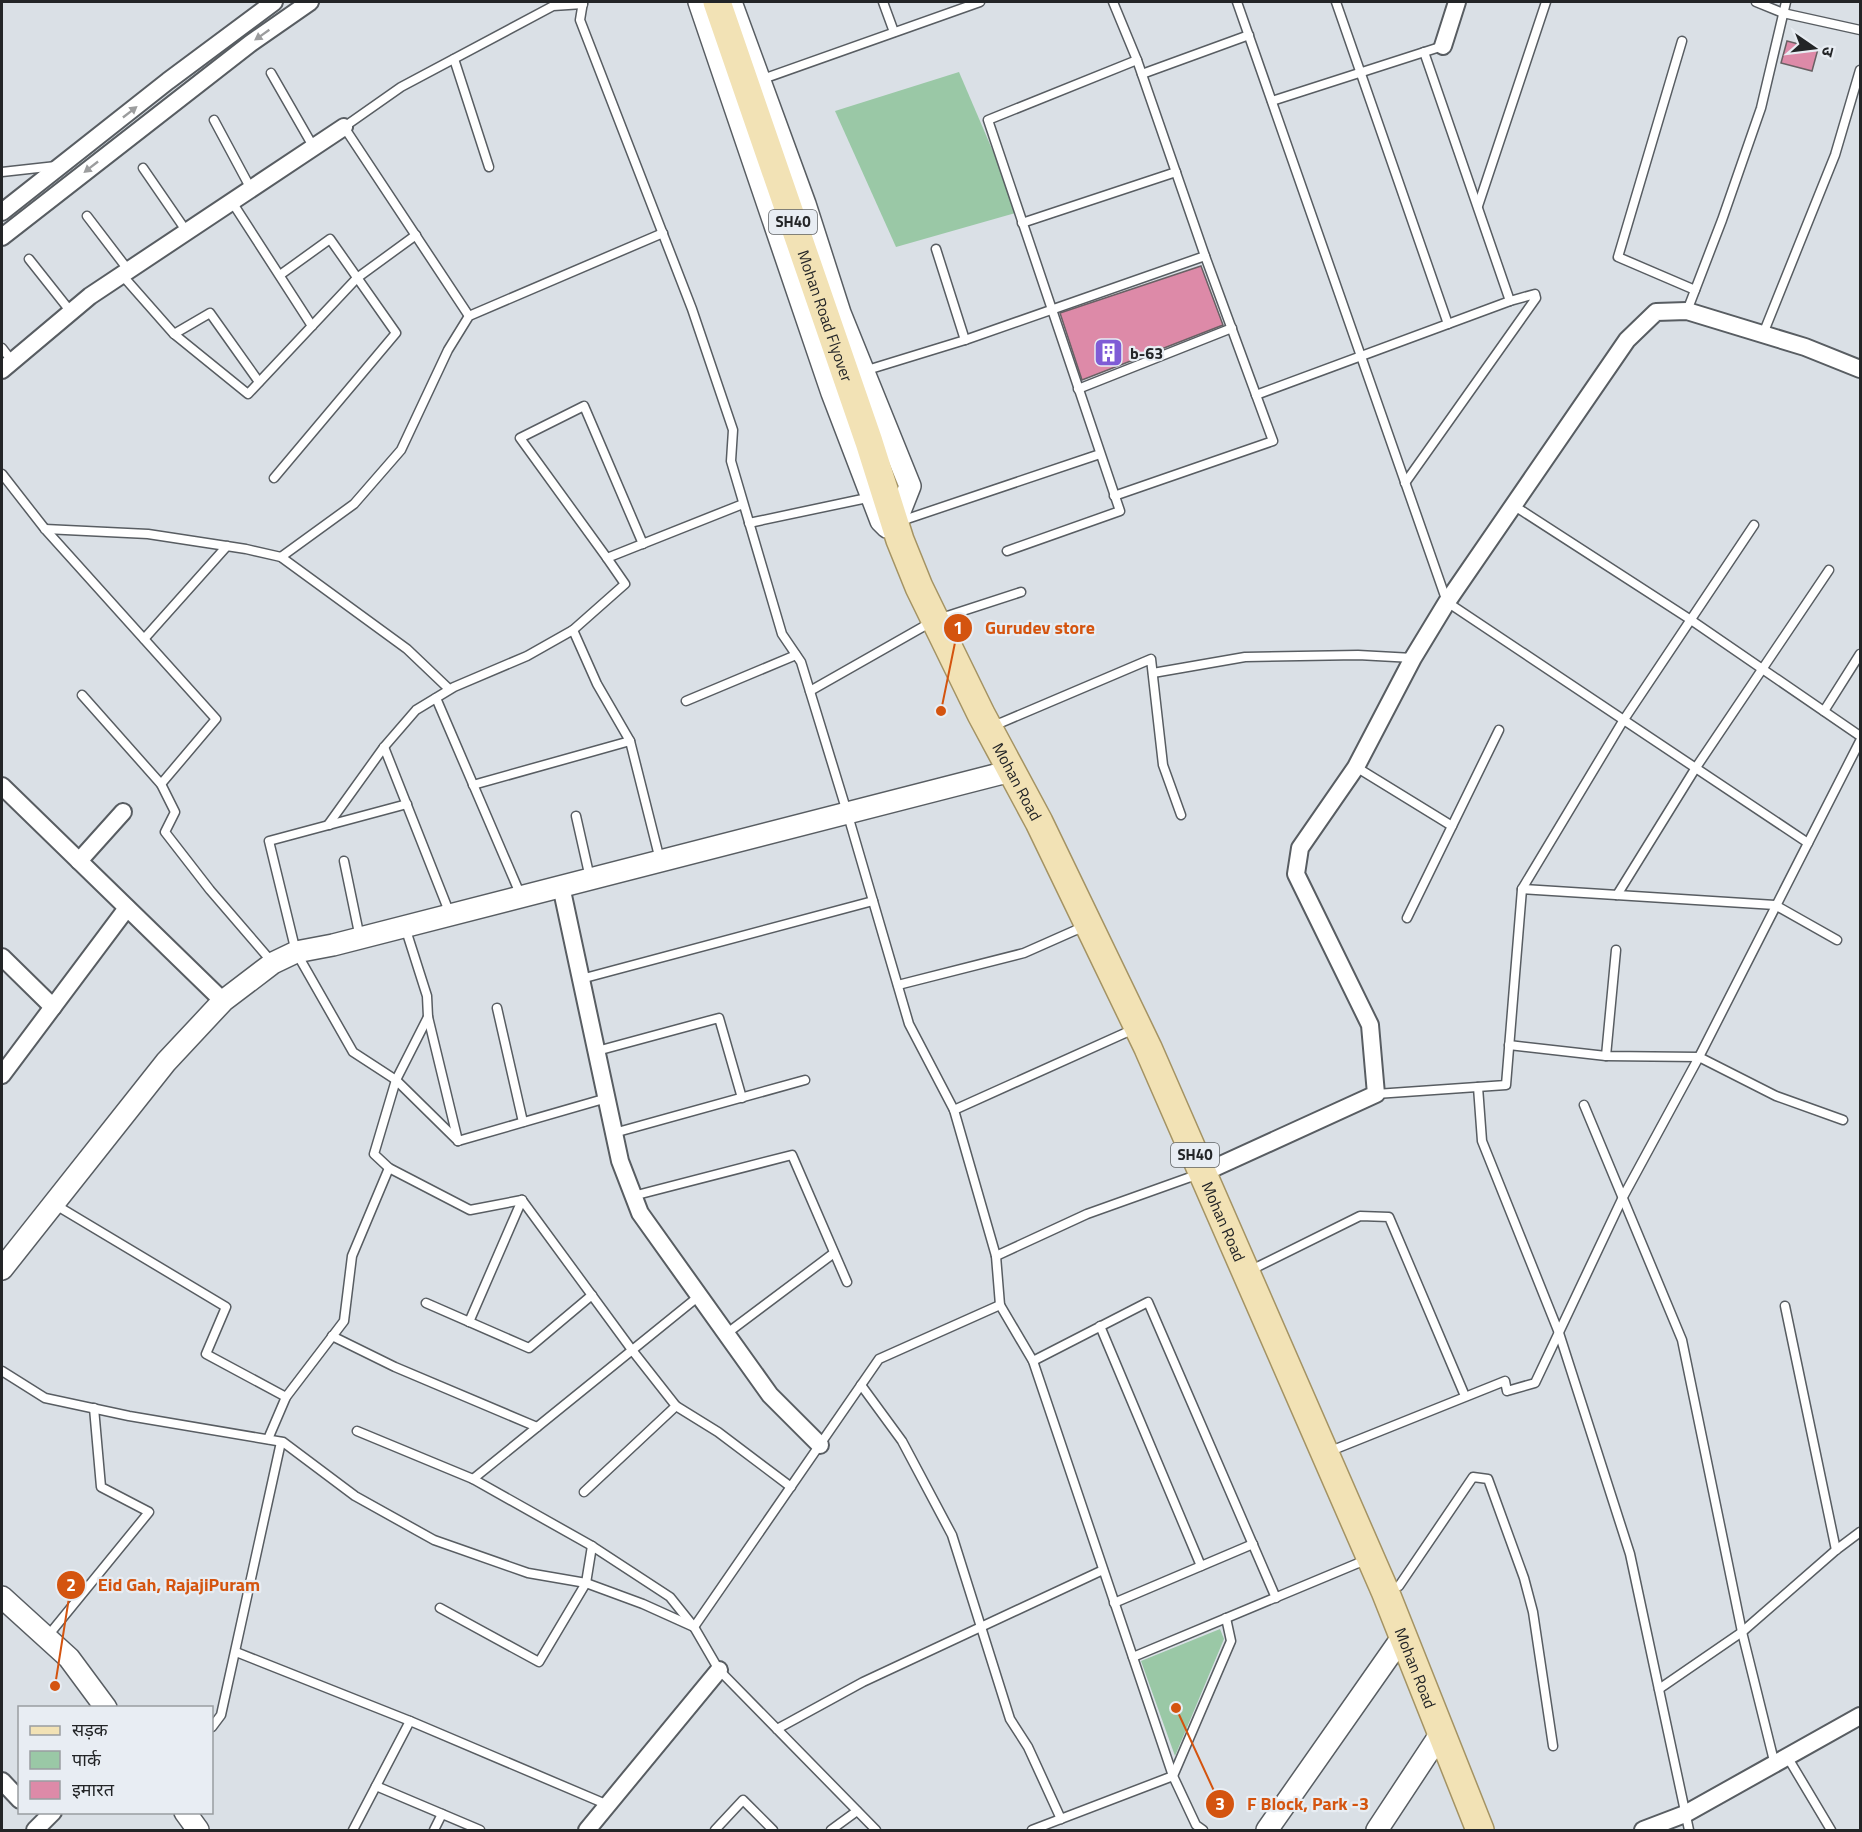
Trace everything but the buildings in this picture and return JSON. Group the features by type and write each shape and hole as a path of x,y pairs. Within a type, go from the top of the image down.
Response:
{"main road":[{"name":"Mohan Road Flyover","path":"717,2 869,442 878,494"},
{"name":"Mohan Road","path":"878,494 898,532 919,587 935,620 988,728 1039,822 1138,1027 1371,1558 1480,1830"}],"street":[{"path":"2,212 274,2"},
{"path":"2,237 237,54 310,2"},
{"path":"699,2 832,393 878,494"},
{"path":"731,2 805,204 840,313 909,486 898,532"},
{"path":"1443,46 1457,2"},
{"path":"225,38 237,54"},
{"path":"5,360 90,296 344,128"},
{"path":"106,131 118,146"},
{"path":"1203,1173 1376,1094 1370,1025 1296,874 1300,848 1356,767 1413,658 1447,602 1627,340 1656,312 1687,311 1805,347 1860,369"},
{"path":"2,1269 166,1062 223,1001 273,963 296,952 360,938 1011,771"},
{"path":"2,786 223,1001"},
{"path":"79,861 123,812"},
{"path":"561,886 620,1161 640,1213 770,1395 820,1445"},
{"path":"2,1075 127,908"},
{"path":"2,957 53,1007"},
{"path":"2,1597 69,1658 105,1706"},
{"path":"1267,1830 1403,1636"},
{"path":"586,1830 718,1670"},
{"path":"1643,1830 1687,1822 1781,1761 1860,1716"},
{"path":"1377,1830 1441,1733"},
{"path":"2,1781 18,1798"},
{"path":"186,1814 198,1830"}],"lane":[{"path":"883,2 894,32"},
{"path":"759,80 980,2"},
{"path":"1113,2 1137,60 1205,256 1273,441 1114,496"},
{"path":"1237,2 1447,602 1808,843"},
{"path":"1336,2 1448,324"},
{"path":"1478,207 1546,2"},
{"path":"1756,2 1783,13 1860,30"},
{"path":"1687,311 1761,108 1786,2"},
{"path":"470,316 344,128 401,87 553,6 583,3 580,20 692,309 733,430 731,461 749,523 782,634 801,662 909,1024 954,1110 996,1256 1000,1305 1033,1361 1173,1776 1196,1825 1203,1830"},
{"path":"1142,74 1249,35"},
{"path":"1682,41 1618,257 1695,290"},
{"path":"1272,101 1443,46"},
{"path":"1424,52 1510,301"},
{"path":"454,59 489,167"},
{"path":"1007,551 1119,511 988,120 1137,60"},
{"path":"1763,334 1835,155 1860,70"},
{"path":"271,74 314,148"},
{"path":"214,120 251,189"},
{"path":"2,172 63,165"},
{"path":"144,168 188,232"},
{"path":"1022,222 1176,172"},
{"path":"232,202 312,326"},
{"path":"87,216 125,273 174,334 248,394 357,278 416,235"},
{"path":"281,557 354,504 401,450 448,350 470,316 663,233"},
{"path":"273,478 396,333 330,239 280,275"},
{"path":"936,249 965,340"},
{"path":"863,371 965,340 1205,256"},
{"path":"28,259 71,312"},
{"path":"1256,394 1510,301 1535,294 1536,298 1405,483"},
{"path":"174,334 210,313 259,382"},
{"path":"1078,388 1232,328"},
{"path":"329,825 384,747 416,710 449,689 527,656 573,630 625,584 520,438 584,406 643,544"},
{"path":"898,532 1100,454"},
{"path":"2,474 45,529 216,719 161,784"},
{"path":"749,523 878,494"},
{"path":"607,558 744,504"},
{"path":"1513,505 1691,620 1860,736"},
{"path":"1376,1094 1506,1085 1522,889 1623,721 1755,525"},
{"path":"45,529 148,534 281,557 407,649 449,689"},
{"path":"144,639 227,546"},
{"path":"1617,895 1695,769 1829,570"},
{"path":"810,691 935,620 1021,591"},
{"path":"573,630 597,684 630,741 660,860"},
{"path":"1824,711 1860,654"},
{"path":"686,701 796,655"},
{"path":"1153,673 1245,657 1358,655 1413,658"},
{"path":"988,728 1151,660 1163,765 1181,816"},
{"path":"82,695 161,784 175,812 165,832 210,890 273,963"},
{"path":"436,698 521,896"},
{"path":"1407,918 1499,730"},
{"path":"473,785 630,741"},
{"path":"1325,1454 1505,1381 1507,1391 1535,1383 1623,1197 1699,1057 1860,741"},
{"path":"384,747 450,915"},
{"path":"1356,767 1452,826"},
{"path":"407,804 269,841 296,952 353,1052 396,1080 458,1141"},
{"path":"576,816 590,878"},
{"path":"344,861 360,938"},
{"path":"1522,889 1775,905 1837,940"},
{"path":"581,979 873,901"},
{"path":"898,985 1024,953 1089,924"},
{"path":"405,926 427,996 428,1017 458,1141"},
{"path":"1606,1056 1616,950"},
{"path":"498,1008 523,1122"},
{"path":"428,1017 396,1080 374,1154 390,1168 470,1210 522,1200"},
{"path":"597,1052 719,1018 742,1098"},
{"path":"954,1110 1138,1027"},
{"path":"1509,1045 1606,1056 1699,1057 1776,1096 1842,1120"},
{"path":"614,1132 805,1080"},
{"path":"1478,1087 1482,1141 1559,1333 1630,1554 1687,1822"},
{"path":"458,1141 607,1098"},
{"path":"1584,1105 1682,1340 1742,1632 1781,1761 1831,1830"},
{"path":"633,1196 792,1155 847,1282"},
{"path":"268,1439 286,1397 344,1321 352,1256 390,1168"},
{"path":"996,1256 1087,1215 1203,1173"},
{"path":"522,1200 676,1406 718,1432 791,1487"},
{"path":"469,1322 522,1200"},
{"path":"53,1204 226,1307 206,1354 286,1397"},
{"path":"1246,1272 1360,1216 1389,1217 1465,1396"},
{"path":"726,1334 834,1253"},
{"path":"426,1303 529,1348 592,1295"},
{"path":"473,1479 699,1296"},
{"path":"1033,1361 1148,1302 1276,1598"},
{"path":"694,1627 879,1359 1000,1305"},
{"path":"1785,1306 1836,1550"},
{"path":"1100,1326 1201,1566"},
{"path":"332,1336 395,1367 537,1427"},
{"path":"2,1371 45,1398 129,1416 281,1442 356,1496 434,1540 528,1573 586,1584 643,1604 694,1627"},
{"path":"861,1385 902,1441 952,1535 1011,1719 1028,1747 1060,1820"},
{"path":"584,1492 676,1406"},
{"path":"47,1638 149,1512 101,1487 94,1408"},
{"path":"357,1431 473,1479 592,1546 670,1597 694,1627 718,1670 876,1830"},
{"path":"213,1726 221,1715 281,1442"},
{"path":"1385,1592 1399,1586 1473,1477 1488,1479 1524,1578 1530,1601 1553,1746"},
{"path":"1659,1689 1742,1632 1860,1532"},
{"path":"1114,1603 1253,1544"},
{"path":"440,1608 539,1662 586,1584 592,1546"},
{"path":"1133,1658 1371,1558"},
{"path":"777,1729 863,1682 1103,1570"},
{"path":"1032,1830 1173,1776 1230,1641 1226,1618"},
{"path":"236,1652 410,1721 608,1805"},
{"path":"353,1830 410,1721"},
{"path":"376,1786 480,1830"},
{"path":"716,1830 743,1800 773,1830"},
{"path":"831,1830 857,1811"},
{"path":"435,1830 442,1814"}],"green space":[{"path":"959,72 1019,212 896,247 835,111"},
{"path":"1220,1629 1224,1639 1175,1756 1141,1661"}],"place":[{"name":"b-63","path":"1109,353"},
{"name":"Gurudev store","path":"941,711"},
{"name":"Eid Gah, RajajiPuram","path":"55,1686"},
{"name":"F Block, Park -3","path":"1176,1708"}]}
